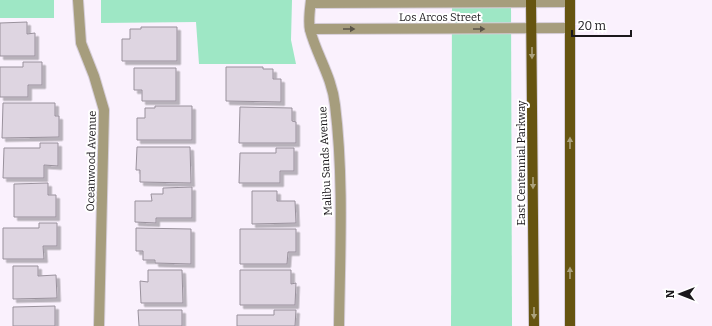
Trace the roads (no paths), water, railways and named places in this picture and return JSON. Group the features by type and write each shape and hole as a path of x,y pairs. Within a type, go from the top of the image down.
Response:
{"main road":[{"name":"East Centennial Parkway","path":"532,1 534,326"},
{"path":"570,1 570,326"}],"street":[{"name":"Oceanwood Avenue","path":"78,0 81,43 98,87 104,110 99,326"},
{"name":"Los Arcos Street","path":"311,1 570,1"},
{"name":"Malibu Sands Avenue","path":"311,1 310,29 328,73 334,98 337,123 340,176 339,326"},
{"name":"Los Arcos Street","path":"310,29 570,28"}]}
